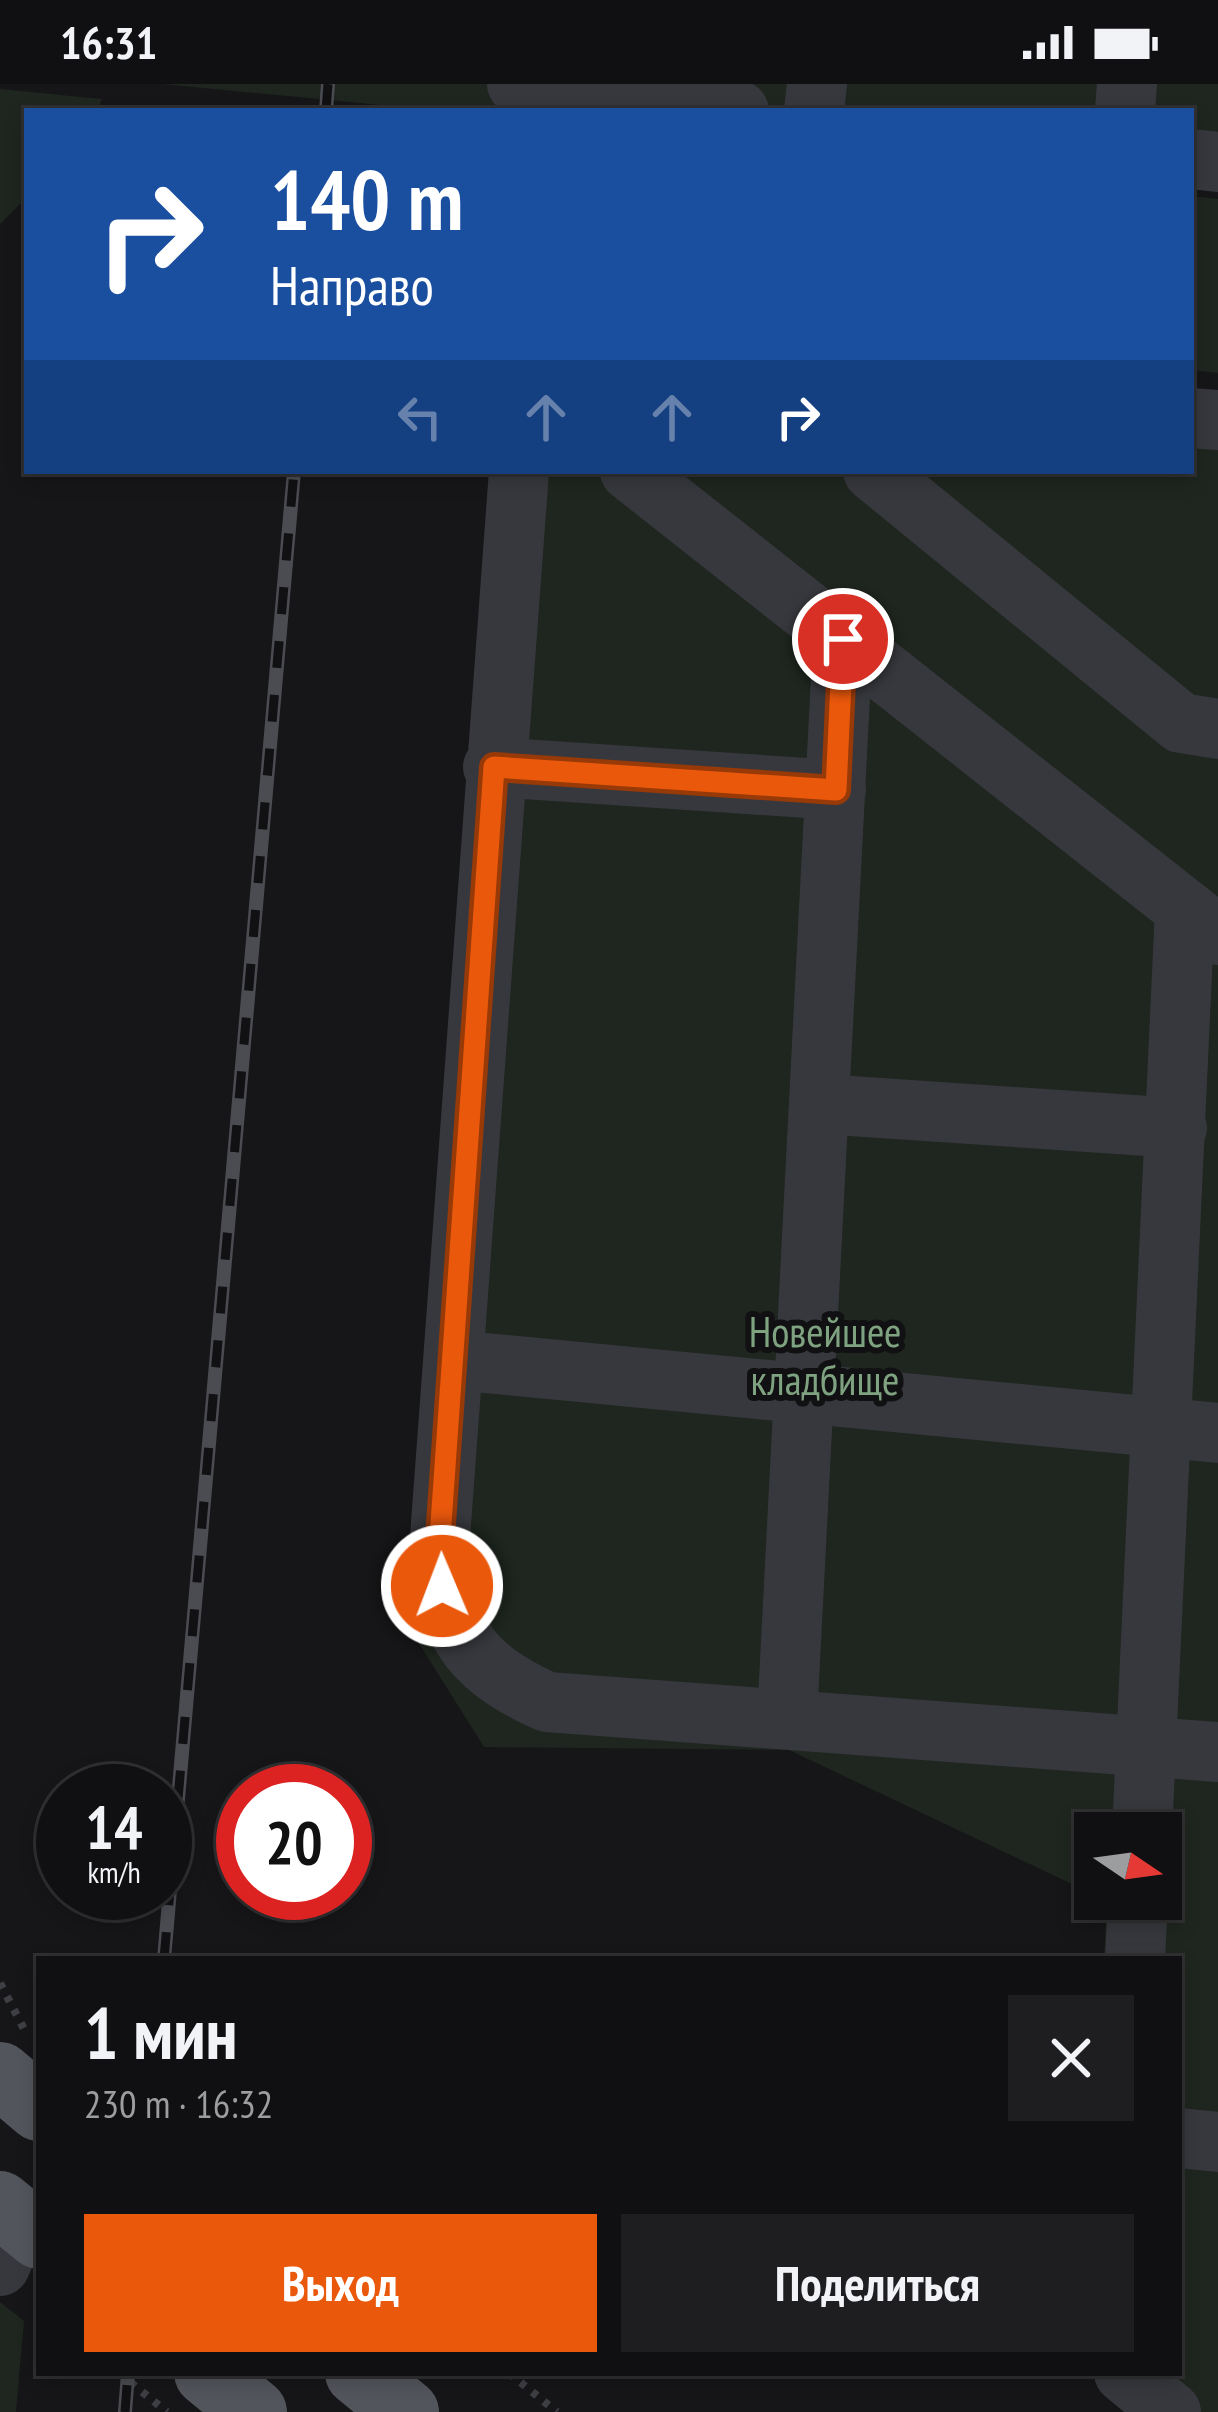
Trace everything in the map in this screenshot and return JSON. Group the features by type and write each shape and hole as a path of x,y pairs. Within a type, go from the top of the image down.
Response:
{"main road":[{"path":"15,2057 36,2102"},
{"path":"211,2376 254,2412"},
{"path":"362,2376 406,2412"}],"lane":[{"path":"517,94 700,108"},
{"path":"520,474 494,767 440,1538 442,1586 450,1620 473,1652 516,1688 547,1702 1218,1752"},
{"path":"634,474 1202,922 1177,1128 1191,1430 1147,1744 1143,1812"},
{"path":"877,474 1181,722 1218,729"},
{"path":"787,1719 843,639"},
{"path":"494,767 836,790"},
{"path":"821,1104 1177,1128"},
{"path":"455,1360 1191,1430"},
{"path":"1135,1956 1137,1920"},
{"path":"1182,2138 1218,2142"},
{"path":"1128,2376 1171,2412"}],"path":[{"path":"0,1983 15,2057"},
{"path":"123,2376 167,2412"},
{"path":"513,2376 557,2412"}],"green space":[{"path":"162,84 1218,84 1218,191 1194,188 1194,108 411,108"},
{"path":"0,89 102,99 98,108 24,108 24,200 0,224"},
{"path":"1194,196 1218,199 1218,373 1194,370"},
{"name":"Новейшее кладбище","path":"1194,418 1218,420 1218,2412 1131,2412 1101,2376 1182,2376 1182,1956 1104,1956 1106,1920 1182,1920 1182,1812 1074,1812 1074,1885 789,1750 484,1747 408,1626 503,474 1194,474"},
{"path":"0,2302 24,2321 16,2412 0,2412"}],"railway":[{"path":"326,108 328,84"},
{"path":"164,1956 294,474"},
{"path":"125,2412 128,2376"}],"route":[{"path":"442,1586 440,1538 494,767 836,790 843,639"}]}
